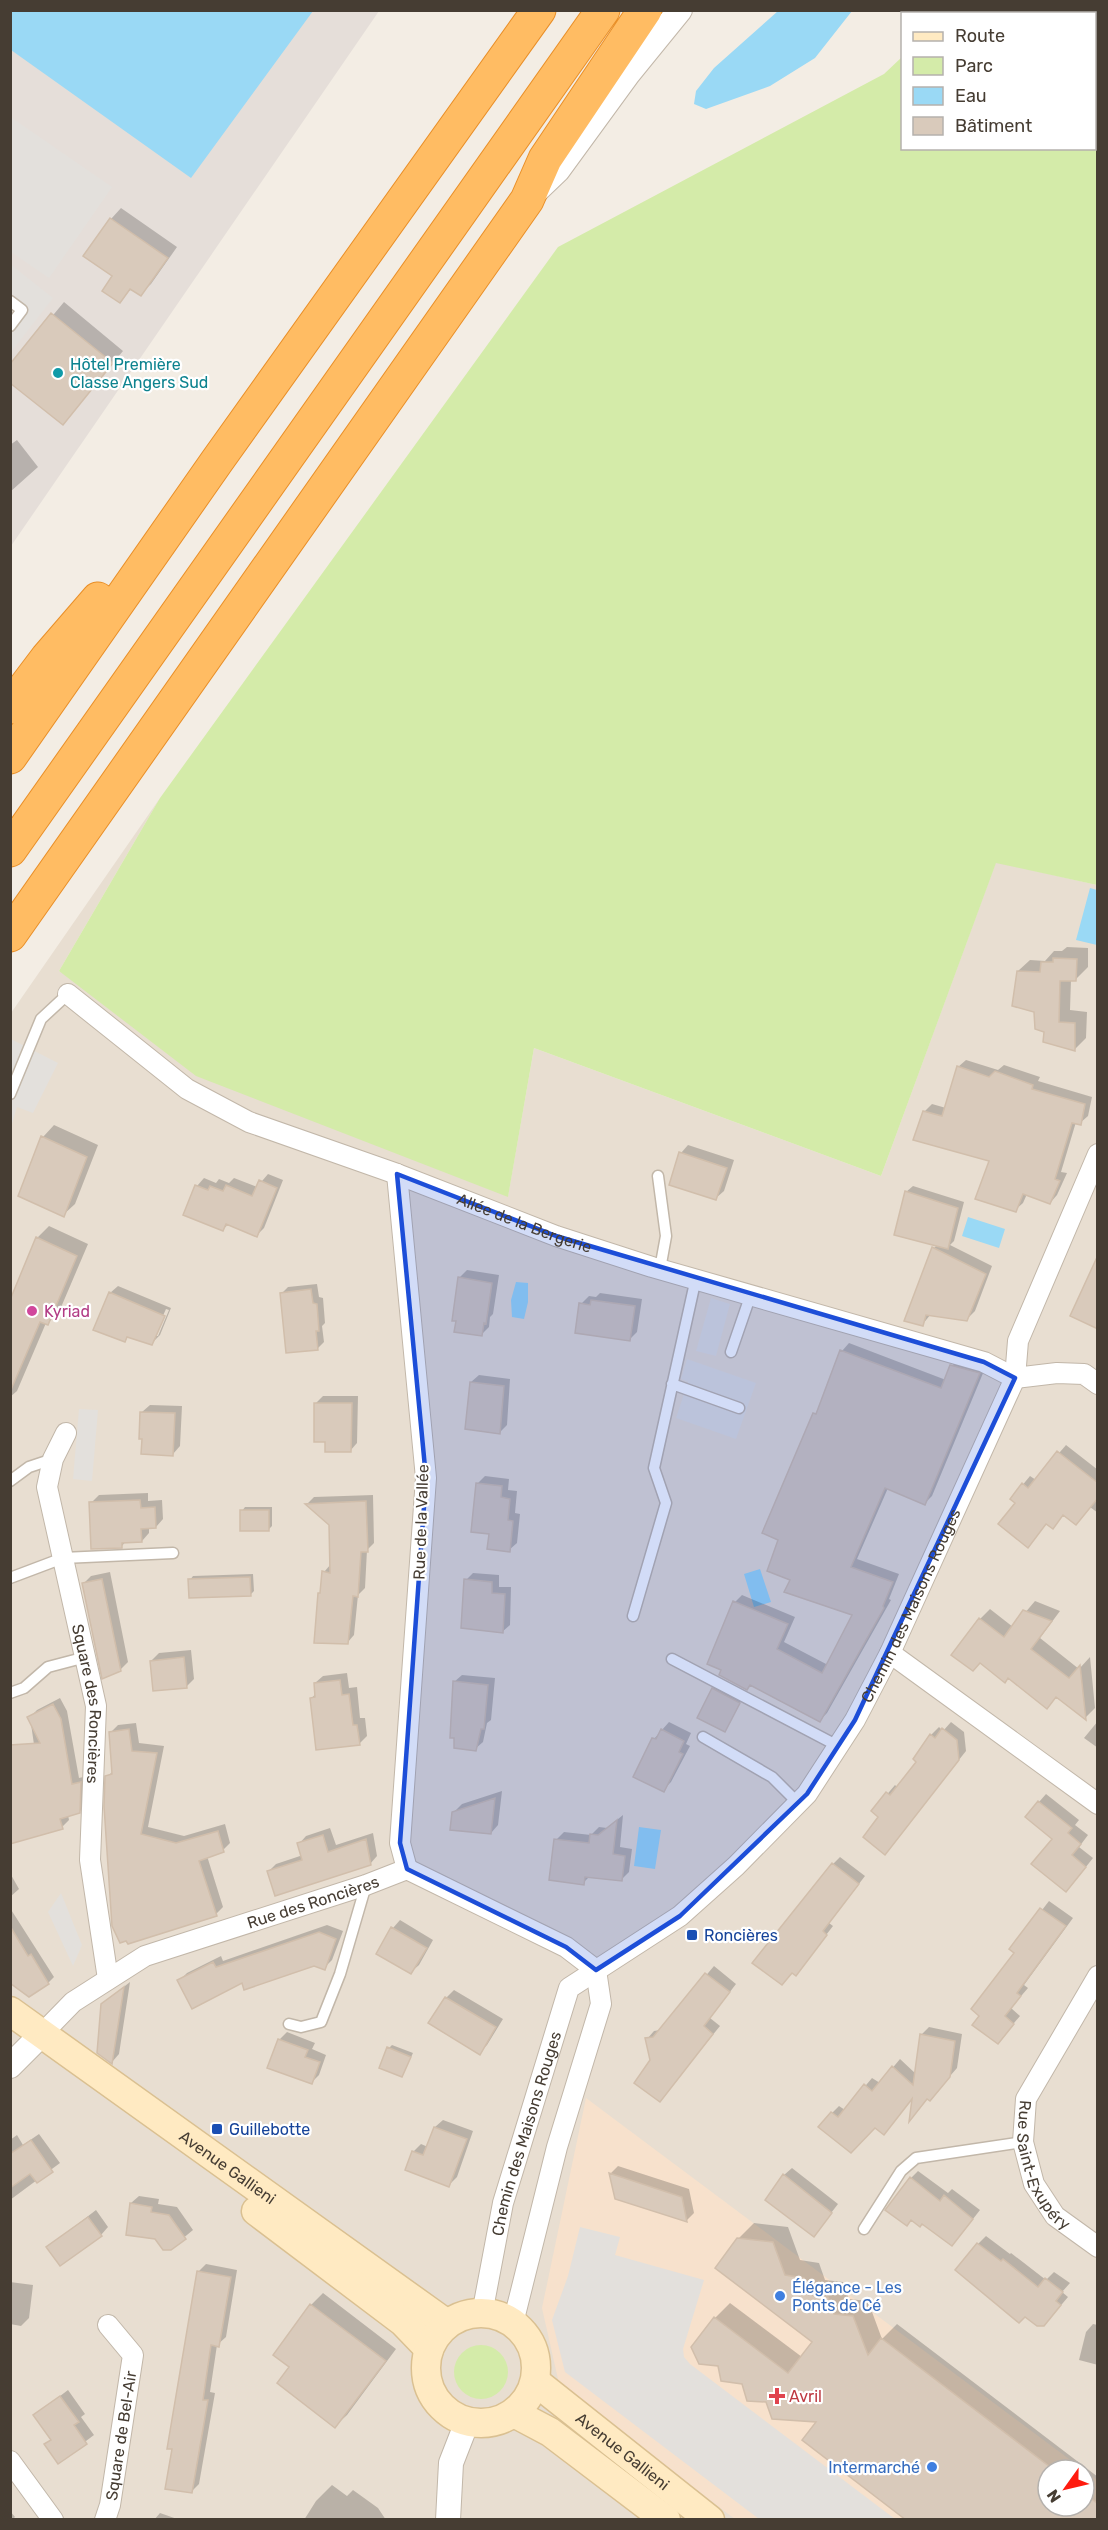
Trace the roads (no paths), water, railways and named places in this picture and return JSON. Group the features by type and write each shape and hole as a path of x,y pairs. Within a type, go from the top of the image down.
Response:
{"highway":[{"path":"10,757 217,461 539,10"},
{"path":"10,850 603,10"},
{"path":"10,935 527,200 545,159 645,10"},
{"path":"10,707 47,658 217,461"}],"main road":[{"name":"Avenue Gallieni","path":"10,2011 30,2037 403,2322 429,2349"},
{"name":"Avenue Gallieni","path":"30,2037 447,2324"},
{"path":"473,2313 498,2316 513,2323 526,2335 535,2351 536,2382 514,2413 499,2421 483,2424 467,2422 450,2414 437,2401 428,2385 426,2367 429,2349 447,2324 473,2313"},
{"name":"Avenue Gallieni","path":"536,2382 662,2507"},
{"name":"Avenue Gallieni","path":"514,2413 550,2432 662,2507 710,2520"}],"street":[{"path":"527,200 558,170 628,74 680,10"},
{"name":"Allée de la Bergerie","path":"68,994 187,1089 249,1122 397,1174 556,1236 660,1269 984,1362 1015,1378"},
{"name":"Chemin des Maisons Rouges","path":"482,2314 503,2203 569,1988 680,1916 736,1866 807,1794 855,1720 890,1653 1015,1378 1018,1341 1098,1154"},
{"name":"Rue de la Vallée","path":"397,1174 426,1478 400,1843 407,1869"},
{"path":"1015,1378 1057,1373 1084,1374 1098,1384"},
{"name":"Square des Roncières","path":"66,1433 53,1459 47,1487 96,1706 90,1860 108,1979"},
{"path":"890,1653 1098,1804"},
{"path":"407,1869 566,1947 596,1970"},
{"name":"Rue des Roncières","path":"30,2037 73,2002 145,1956 366,1885 407,1869"},
{"name":"Chemin des Maisons Rouges","path":"513,2323 557,2146 601,2004 596,1970"},
{"name":"Rue Saint-Exupéry","path":"1098,1976 1026,2099 1023,2142 1034,2184 1055,2216 1098,2247"},
{"path":"10,2066 30,2037"},
{"name":"Square de Bel-Air","path":"105,2520 110,2505 133,2355 108,2325"},
{"path":"448,2520 451,2463 467,2422"},
{"path":"10,2461 53,2520"}],"lane":[{"path":"10,302 22,310 10,326"},
{"path":"10,1094 41,1019 68,994"},
{"path":"658,1176 666,1236 660,1269"},
{"path":"633,1616 666,1503 654,1468 696,1278"},
{"path":"731,1352 751,1294"},
{"path":"672,1384 739,1408"},
{"path":"10,1481 29,1467 53,1459"},
{"path":"10,1578 63,1558 173,1553"},
{"path":"10,1693 24,1689 48,1668 86,1657"},
{"path":"672,1659 838,1746"},
{"path":"703,1737 772,1777 798,1803"},
{"path":"289,2024 301,2026 321,2022 340,1974 366,1885"},
{"path":"864,2229 901,2171 916,2158 1023,2142"}],"water":[{"path":"11,10 313,11 191,178 11,50"},
{"path":"778,11 852,11 815,58 770,86 706,109 694,104 696,91 714,68"},
{"path":"1090,888 1097,890 1097,945 1076,940"},
{"path":"968,1217 1005,1229 999,1248 962,1236"},
{"path":"516,1282 528,1283 528,1302 524,1319 512,1317 511,1300"},
{"path":"760,1569 771,1602 754,1607 744,1574"},
{"path":"639,1827 661,1830 655,1869 634,1866"}],"place":[{"name":"Hôtel Première Classe Angers Sud","path":"58,373"},
{"name":"Kyriad","path":"32,1311"},
{"name":"Roncières","path":"692,1935"},
{"name":"Guillebotte","path":"217,2129"},
{"name":"Élégance - Les Ponts de Cé","path":"780,2296"},
{"name":"Avril","path":"777,2396"},
{"name":"Intermarché","path":"932,2467"}]}
